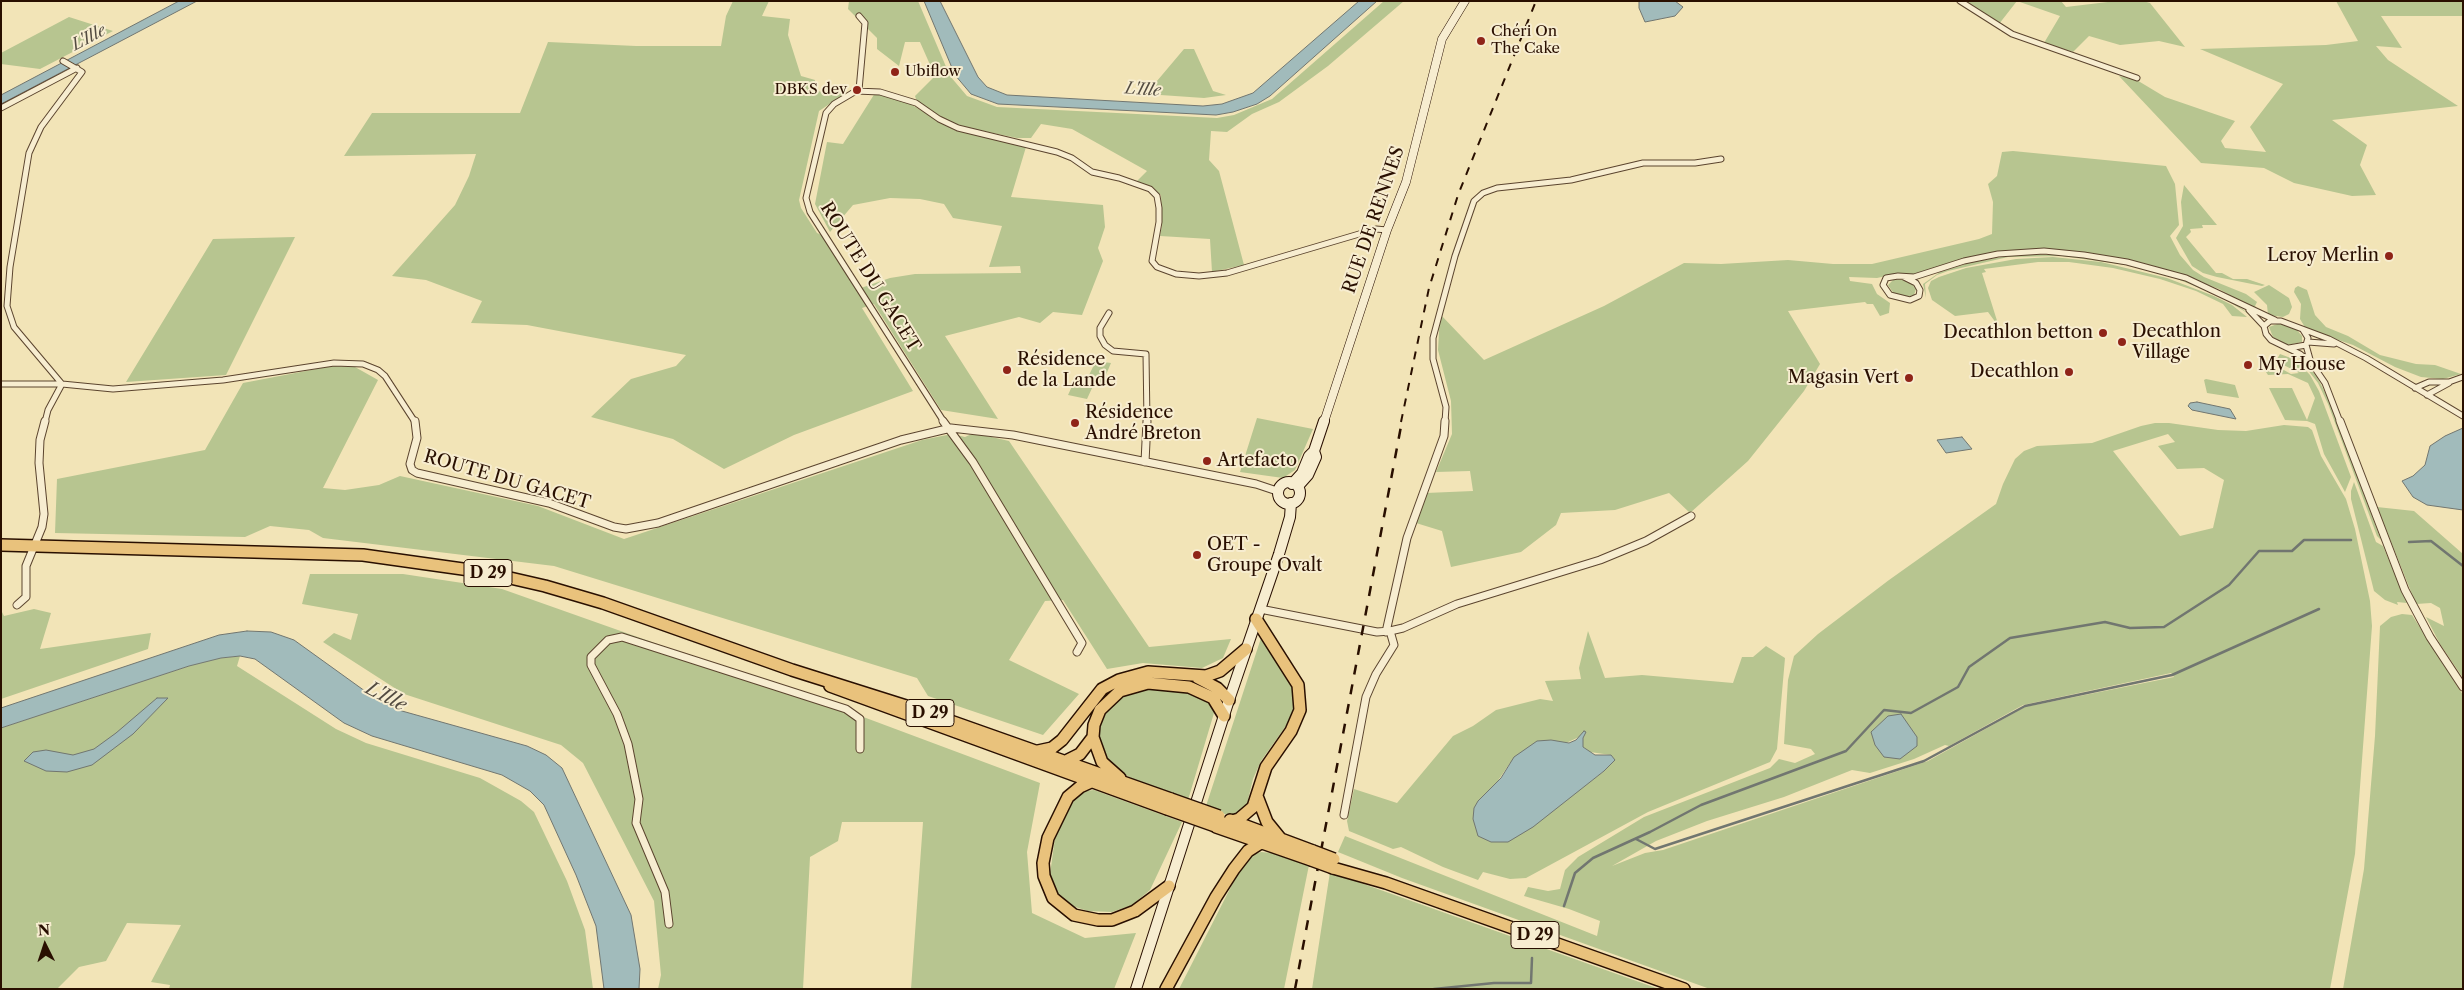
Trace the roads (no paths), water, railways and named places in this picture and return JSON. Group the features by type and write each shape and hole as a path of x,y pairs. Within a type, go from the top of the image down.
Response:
{"main road":[{"name":"RUE DE RENNES","path":"1224,716 1290,517 1287,502 1300,496 1295,486 1309,456 1314,451 1387,230 1413,160 1442,39 1464,1"},
{"path":"1287,502 1278,497 1278,489 1295,486"},
{"name":"D 29","path":"1,545 363,555 425,562 484,572 578,596 792,670 859,689 1034,756 1091,782 1169,804 1217,821 1262,842 1312,855"},
{"path":"1217,821 1233,822 1250,811 1266,767 1295,725 1301,702 1298,685 1258,614"},
{"path":"1034,756 1052,748 1062,740 1092,700 1102,690 1119,680 1148,672 1195,677 1206,676 1220,671 1246,649"},
{"path":"1195,677 1217,688 1229,700"},
{"path":"1124,782 1102,762 1096,750 1093,737 1097,717 1105,704 1120,691 1138,684 1177,684 1200,690 1213,698 1224,716 1136,989"},
{"path":"1066,762 1080,754 1093,737"},
{"name":"D 29","path":"1034,756 1060,764 1066,762 1124,782 1169,804"},
{"path":"1091,782 1080,786 1068,797 1048,838 1043,869 1047,887 1053,898 1074,915 1098,920 1112,920 1135,911 1169,886"},
{"path":"1257,796 1267,822 1283,840"},
{"name":"D 29","path":"1233,822 1283,840 1334,864 1684,989"},
{"path":"1166,989 1216,897 1234,869 1248,852 1262,842"}],"street":[{"path":"1960,1 2012,34 2072,53 2137,78"},
{"path":"859,16 865,23 859,90 880,92 909,100 958,128 1057,152 1072,158 1092,172 1119,178 1150,189 1157,196 1159,208 1159,222 1152,261 1157,268 1176,274 1199,276 1227,273 1362,233 1387,230"},
{"path":"17,605 26,597 26,566 42,527 44,514 44,497 39,463 40,440 48,410 62,384 14,327 9,317 7,298 28,154 41,127 82,72 63,61"},
{"path":"1,108 76,67"},
{"name":"ROUTE DU GACET","path":"859,90 834,104 824,118 806,198 807,206 932,405 951,428"},
{"path":"1344,815 1366,697 1376,674 1394,645 1388,632 1407,538 1444,436 1446,407 1433,359 1432,338 1455,256 1474,201 1483,193 1496,188 1571,180 1642,163 1695,163 1722,159"},
{"path":"1928,274 1919,286 1919,296 1910,300 1896,298 1885,290 1883,285 1886,278 1892,276 1914,277 1955,264 1998,254 2032,252 2069,253 2111,258 2171,273 2212,288 2247,308 2275,320 2288,322 2338,344 2463,416"},
{"path":"1904,277 1919,286"},
{"path":"2247,308 2264,326 2266,334 2271,340 2286,347 2312,364"},
{"path":"1109,313 1100,328 1100,336 1105,345 1113,351 1146,354 1145,462"},
{"path":"2264,326 2267,322 2275,320"},
{"path":"2303,330 2312,364 2325,383 2335,404 2411,604 2463,687"},
{"path":"2286,347 2298,348 2307,344 2338,344"},
{"name":"ROUTE DU GACET","path":"1,384 62,384 113,389 223,380 334,363 363,364 378,370 385,376 418,426 410,464 412,470 417,473 549,504 614,527 626,529 658,523 901,440 951,428 996,432 1256,484"},
{"path":"2427,395 2449,382 2463,378"},
{"path":"2415,388 2429,382 2449,382"},
{"path":"951,428 1082,643 1076,652"},
{"path":"1256,484 1278,489"},
{"path":"1258,614 1362,630 1388,632 1404,628 1457,604 1600,560 1646,541 1691,516"},
{"path":"669,924 665,892 636,823 639,799 637,780 628,744 617,714 591,665 591,657 608,640 622,637 846,709 860,719 860,749"}],"water":[{"path":"179,1 197,1 1,104 1,95"},
{"path":"924,1 940,1 978,77 987,87 1007,95 1203,106 1222,104 1253,93 1359,1 1377,1 1270,96 1257,104 1233,112 1216,115 998,104 971,94 955,75"},
{"path":"1639,1 1675,1 1683,7 1675,16 1645,22 1639,8"},
{"path":"2197,402 2230,409 2236,419 2192,410 2188,406 2190,403"},
{"path":"2463,428 2463,510 2427,505 2413,497 2402,481 2413,476 2425,465 2430,446 2445,436"},
{"path":"1962,437 1972,449 1946,453 1937,440"},
{"path":"247,631 271,632 294,640 376,699 402,711 527,746 546,755 562,768 631,915 640,969 639,989 604,989 596,926 576,875 544,805 530,791 502,775 372,736 344,723 255,659 240,656 221,658 189,666 1,728 1,708 219,635"},
{"path":"157,698 168,698 133,734 92,765 67,772 46,771 24,761 33,752 46,750 73,755 94,749"},
{"path":"1901,714 1917,737 1917,746 1900,759 1884,757 1875,745 1871,732 1888,716"},
{"path":"1584,731 1586,732 1583,738 1583,747 1595,755 1611,755 1615,760 1604,771 1533,827 1508,842 1491,842 1478,836 1473,819 1474,808 1478,801 1501,778 1514,757 1537,741 1551,740 1569,743 1576,740"}],"waterway":[{"path":"1564,906 1575,873 1593,858 1650,832 1701,805 1846,751 1884,710 1911,713 1958,687 1969,667 2010,638 2105,622 2130,628 2164,627 2229,585 2259,551 2292,551 2304,540 2351,540"},
{"path":"2409,542 2431,541 2463,566"},
{"path":"1636,839 1655,849 1924,761 2025,706 2172,675 2319,609"},
{"path":"1434,989 1494,983 1531,983 1532,958"}],"railway":[{"path":"1401,422 1429,288 1458,195 1536,1"},
{"path":"1295,989 1402,421"}],"place":[{"name":"Chéri On The Cake","path":"1481,41"},
{"name":"Ubiflow","path":"895,72"},
{"name":"DBKS dev","path":"857,90"},
{"name":"Leroy Merlin","path":"2389,256"},
{"name":"Decathlon betton","path":"2103,333"},
{"name":"Decathlon Village","path":"2122,342"},
{"name":"My House","path":"2248,365"},
{"name":"Résidence de la Lande","path":"1007,370"},
{"name":"Decathlon","path":"2069,372"},
{"name":"Magasin Vert","path":"1909,378"},
{"name":"Résidence André Breton","path":"1075,423"},
{"name":"Artefacto","path":"1207,461"},
{"name":"OET - Groupe Ovalt","path":"1197,555"}],"water label":[{"name":"L'Ille","path":"89,38"},
{"name":"L'Ille","path":"1143,90"},
{"name":"L'Ille","path":"386,697"}]}
